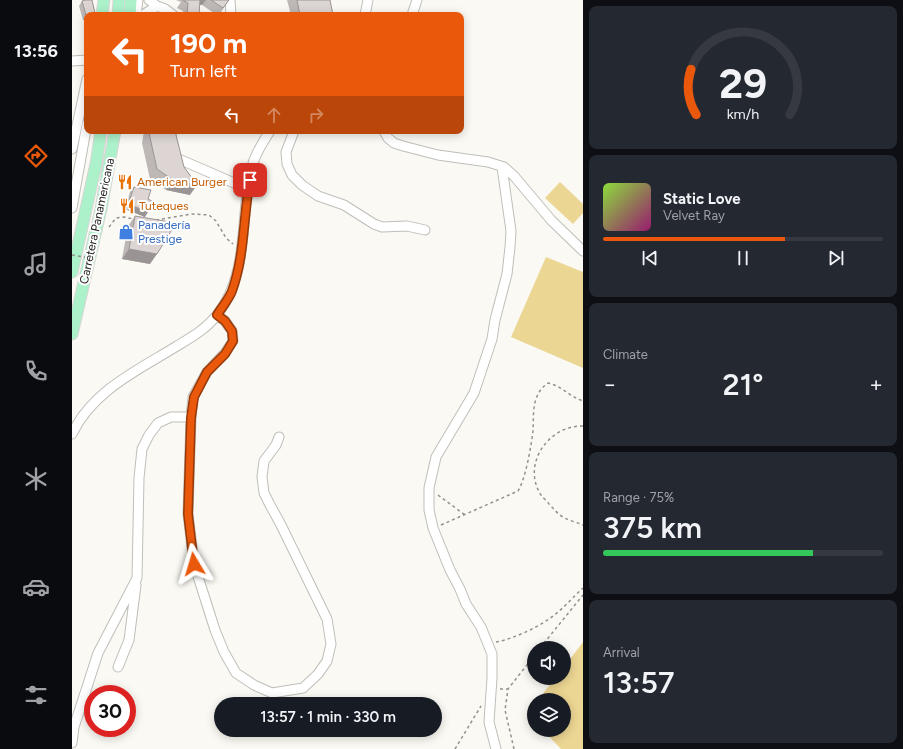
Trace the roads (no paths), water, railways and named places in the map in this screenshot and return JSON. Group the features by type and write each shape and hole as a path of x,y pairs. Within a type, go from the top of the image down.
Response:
{"main road":[{"path":"100,0 101,12"},
{"path":"102,12 104,0"},
{"path":"118,12 119,0"},
{"path":"130,12 131,0"},
{"name":"Carretera Panamericana","path":"72,272 75,244 96,164 101,134"},
{"name":"Carretera Panamericana","path":"72,334 101,209 114,134"}],"street":[{"path":"136,12 138,0"},
{"path":"149,0 170,12"},
{"path":"230,0 231,12"},
{"path":"366,12 368,0"},
{"path":"413,12 417,0"},
{"path":"148,12 157,6"},
{"path":"72,61 84,60"},
{"path":"72,149 84,93"},
{"path":"72,208 85,134"},
{"path":"72,434 83,415 117,383 201,331 217,315 232,292 242,253 248,189 255,159 268,134"},
{"path":"293,134 286,152 287,164 292,175 302,185 318,196 344,205 374,224 382,227 407,226 425,230"},
{"path":"386,134 394,143 403,146 438,155 488,162 502,167 514,176 551,220 583,251"},
{"path":"182,160 248,189"},
{"path":"496,749 489,722 492,654 481,627 466,604 450,570 433,528 429,510 429,488 436,457 474,392 492,339 495,320 507,274 511,231 502,167"},
{"path":"217,315 225,321 232,331 233,341 225,354 207,372 194,397 191,418 188,514 194,564 215,630 224,652 236,673 254,685 272,693 303,688 318,674 327,661 331,644 327,619 264,493 262,477 264,461 276,445 279,437"},
{"path":"118,667 129,640 137,578 139,478 142,449 158,422 171,417 191,418"},
{"path":"72,743 74,727 98,653 137,578"}],"place":[{"name":"American Burger","path":"125,182"},
{"name":"Tuteques","path":"127,206"},
{"name":"Panadería Prestige","path":"126,232"}]}
